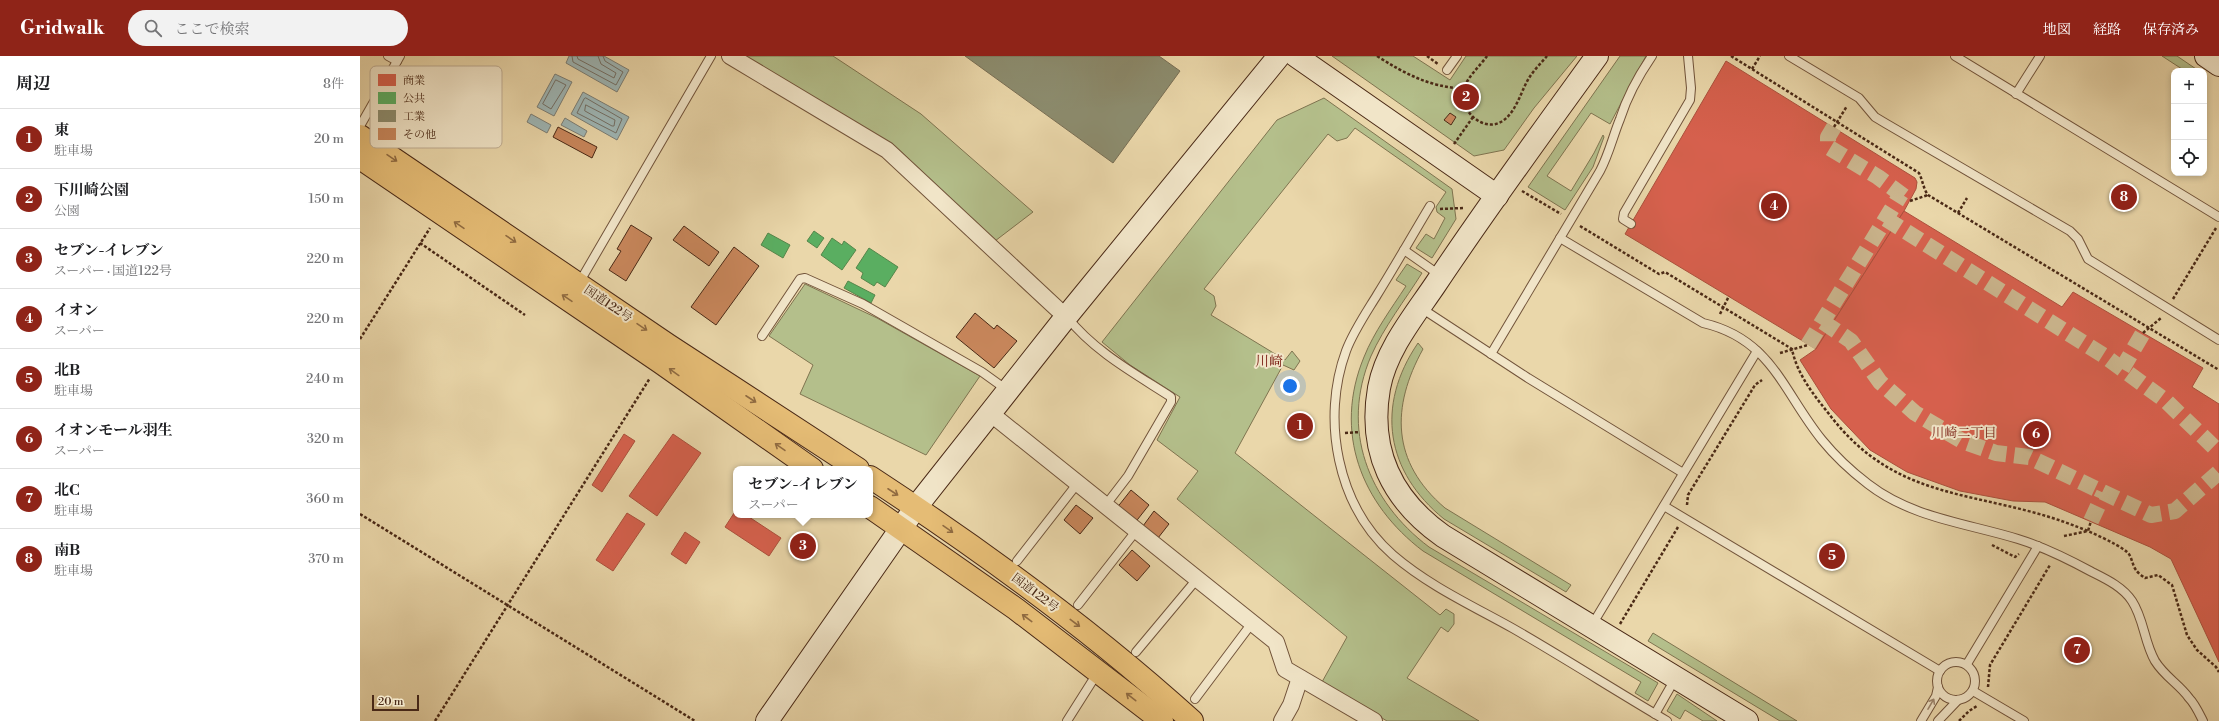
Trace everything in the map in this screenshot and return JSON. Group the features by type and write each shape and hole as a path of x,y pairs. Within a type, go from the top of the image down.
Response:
{"highway":[{"name":"国道122号","path":"360,136 370,143"},
{"name":"国道122号","path":"378,148 578,284 853,466"},
{"name":"国道122号","path":"360,158 660,362 808,466"},
{"name":"国道122号","path":"873,479 916,507 1091,635 1145,679 1192,721"},
{"name":"国道122号","path":"873,509 1016,609 1162,721"}],"street":[{"path":"730,56 887,150 907,166 1066,317"},
{"path":"767,721 916,507 1066,317 1279,56"},
{"path":"1296,56 1496,196"},
{"path":"1597,56 1496,196 1420,307 1392,354 1379,386 1377,433 1380,449 1392,482 1410,508 1425,523 1443,536 1748,721"},
{"path":"2206,56 2219,65"},
{"path":"990,413 1276,642 1285,669 1374,721"},
{"path":"1282,721 1291,706 1300,678"}],"lane":[{"path":"388,56 399,58"},
{"path":"578,284 711,56"},
{"path":"1447,70 1457,56"},
{"path":"1491,354 1606,161 1620,117 1644,68 1652,56"},
{"path":"1631,224 1623,219 1624,213 1690,100 1691,88 1688,56"},
{"path":"1789,56 1859,98 1875,117 1884,123 2070,231 2078,239 2088,259 2219,340"},
{"path":"1955,56 2219,217"},
{"path":"2016,94 2040,56"},
{"path":"360,126 370,109"},
{"path":"1430,206 1357,329 1346,351 1337,386 1334,411 1335,433 1344,478 1358,512 1377,539 1393,555 1441,589 1514,630 1667,721"},
{"path":"1560,238 1703,323 1728,331 1757,351 1779,374 1821,439 1845,465 1885,496 1914,511 1940,520 2018,539 2038,546 2064,557 2104,578 2121,589 2132,601 2155,660 2169,680 2189,697 2203,721"},
{"path":"1404,250 1441,276"},
{"path":"762,336 800,279 805,278 863,304 982,372 1008,390"},
{"path":"1420,307 1491,354 1683,473"},
{"path":"1066,317 1080,334 1099,350 1171,397 1171,402 1128,476 1105,506"},
{"path":"1591,626 1757,351"},
{"path":"1018,561 1077,484"},
{"path":"1664,506 1940,670"},
{"path":"1078,605 1136,531"},
{"path":"1967,664 2038,546"},
{"path":"1136,652 1197,579"},
{"path":"1195,698 1252,623"},
{"path":"1921,721 1936,696 1938,687 1937,681 1940,670 1945,665 1952,662 1960,661 1967,664 1976,676 1973,691 1967,697 1958,700 1938,721"},
{"path":"1067,721 1099,672"},
{"path":"1655,714 1676,677"},
{"path":"1938,687 1946,697 1958,700"},
{"path":"1973,691 2024,721"}],"path":[{"path":"1377,56 1416,79 1441,87 1464,89"},
{"path":"1487,56 1464,89 1463,103 1469,115 1479,122 1491,124 1503,120 1512,110 1534,71 1547,56"},
{"path":"1731,56 1919,173 1923,180 1924,189 1928,195 2219,370"},
{"path":"1752,69 1760,56"},
{"path":"1834,127 1847,106"},
{"path":"1453,146 1473,118"},
{"path":"1520,190 1562,215"},
{"path":"1910,201 1928,195"},
{"path":"1958,214 1967,198"},
{"path":"1430,206 1436,210 1463,208"},
{"path":"360,339 440,212"},
{"path":"1579,226 1659,274 1665,272 1792,349 1795,364 1813,393 1838,426 1854,442 1879,462 1909,479 1957,496 2045,514 2088,531 2128,552 2136,570 2145,578 2158,575 2172,585 2187,635 2197,650 2216,667 2219,672"},
{"path":"2173,300 2216,228"},
{"path":"420,243 525,315"},
{"path":"1720,314 1729,296"},
{"path":"2143,333 2162,318"},
{"path":"1780,353 1808,346"},
{"path":"435,721 660,362"},
{"path":"1687,505 1686,500 1692,488 1755,385 1762,380"},
{"path":"1335,433 1365,432"},
{"path":"360,514 695,721"},
{"path":"2088,531 2091,521"},
{"path":"1618,627 1679,525"},
{"path":"2064,536 2088,531"},
{"path":"1988,543 2014,556 2020,554"},
{"path":"1988,688 1990,665 2050,564"},
{"path":"1959,721 1969,711 1977,706"}],"green space":[{"path":"742,56 833,56 921,114 1033,212 995,241 894,145"},
{"path":"1332,56 1413,56 1450,80 1466,56 1577,56 1534,108 1504,150 1474,156"},
{"path":"1620,56 1646,56 1610,124 1591,113 1547,176 1571,191 1603,135 1604,137 1593,167 1565,210 1528,187"},
{"path":"2162,56 2177,56 2195,68 2180,68"},
{"path":"1324,98 1452,189 1456,219 1432,258 1416,248 1426,234 1434,239 1445,218 1437,212 1436,207 1446,192 1355,128 1347,138 1337,141 1328,134 1204,289 1214,296 1216,306 1211,315 1285,360 1292,351 1300,361 1294,370 1283,365 1235,453 1440,615 1446,609 1454,614 1454,624 1448,632 1441,627 1407,678 1479,721 1387,721 1322,682 1347,637 1177,499 1198,471 1157,440 1180,397 1130,365 1102,342 1277,120"},
{"path":"1407,264 1422,273 1376,345 1362,383 1358,410 1360,436 1366,462 1376,486 1390,508 1408,529 1429,547 1658,683 1648,701 1635,693 1641,682 1423,551 1401,532 1383,511 1369,489 1359,464 1353,439 1351,412 1355,385 1364,357 1373,339 1406,286 1396,280"},
{"path":"805,284 877,318 980,376 926,455 800,394 813,365 769,336"},
{"path":"1418,343 1423,349 1405,392 1402,413 1402,433 1406,453 1414,472 1427,490 1445,508 1571,585 1566,592 1444,519 1424,501 1409,481 1399,459 1393,437 1392,414 1396,390 1404,367"},
{"path":"1653,633 1797,721 1780,721 1648,641"},
{"path":"1677,694 1717,721 1703,721 1685,710 1680,719 1667,711"}],"water":[{"path":"569,56 604,56 629,70 617,92 566,63"},
{"path":"555,74 572,82 554,116 537,107"},
{"path":"583,92 629,117 617,140 571,114"},
{"path":"531,114 551,125 547,133 527,122"},
{"path":"565,118 587,131 584,137 561,125"}],"building: 商業":[{"path":"1726,61 1915,178 1917,182 1916,189 1904,211 1816,349 1625,234"},
{"path":"1904,211 2062,307 2073,292 2203,368 2192,387 2219,404 2219,662 2171,559 2150,547 2045,502 2013,501 1960,491 1907,472 1870,450 1831,409 1800,360 1816,349"},
{"path":"624,434 635,441 602,492 592,485"},
{"path":"673,434 701,453 657,516 629,496"},
{"path":"627,513 645,524 613,571 596,560"},
{"path":"733,515 733,518 751,518 781,538 769,556 725,527"},
{"path":"685,532 700,542 686,564 671,554"}],"building: 公共":[{"path":"814,231 824,238 817,248 807,241"},
{"path":"768,233 790,245 783,258 761,245"},
{"path":"832,238 842,245 844,241 856,250 842,270 821,255"},
{"path":"869,248 898,267 885,287 877,282 874,286 861,278 863,273 856,268"},
{"path":"848,281 875,295 871,303 844,288"}],"building: 工業":[{"path":"965,56 1159,56 1180,71 1113,163"}],"building: その他":[{"path":"1450,113 1456,117 1451,125 1444,120"},
{"path":"558,127 597,147 592,158 553,137"},
{"path":"631,225 652,238 626,281 609,270 621,251 617,249"},
{"path":"684,226 719,252 709,266 673,240"},
{"path":"734,247 759,266 716,325 691,307"},
{"path":"975,313 994,329 997,325 1017,341 994,368 956,337"},
{"path":"1131,490 1149,505 1134,524 1116,509"},
{"path":"1076,505 1093,518 1080,534 1064,520"},
{"path":"1154,511 1169,524 1158,538 1143,526"},
{"path":"1132,550 1150,566 1137,581 1119,565"}],"tunnel":[{"path":"1834,127 1828,137 1828,147 1878,177 1909,200"},
{"path":"1808,345 1901,194"},
{"path":"1886,219 2103,355 2166,401 2219,452"},
{"path":"1823,322 1851,341 1880,382 1915,413 1962,441 1996,453 2029,457 2151,515 2175,511 2219,472"},
{"path":"2122,369 2143,333"},
{"path":"2091,521 2104,493"}],"place":[{"name":"下川崎公園","path":"1466,97"},
{"name":"南B","path":"2124,197"},
{"name":"イオン","path":"1774,206"},
{"name":"東","path":"1300,426"},
{"name":"イオンモール羽生","path":"2036,434"},
{"name":"セブン-イレブン","path":"803,546"},
{"name":"北B","path":"1832,556"},
{"name":"北C","path":"2077,650"}],"district":[{"name":"川崎","path":"1269,362"},
{"name":"川崎二丁目","path":"1964,433"}]}
